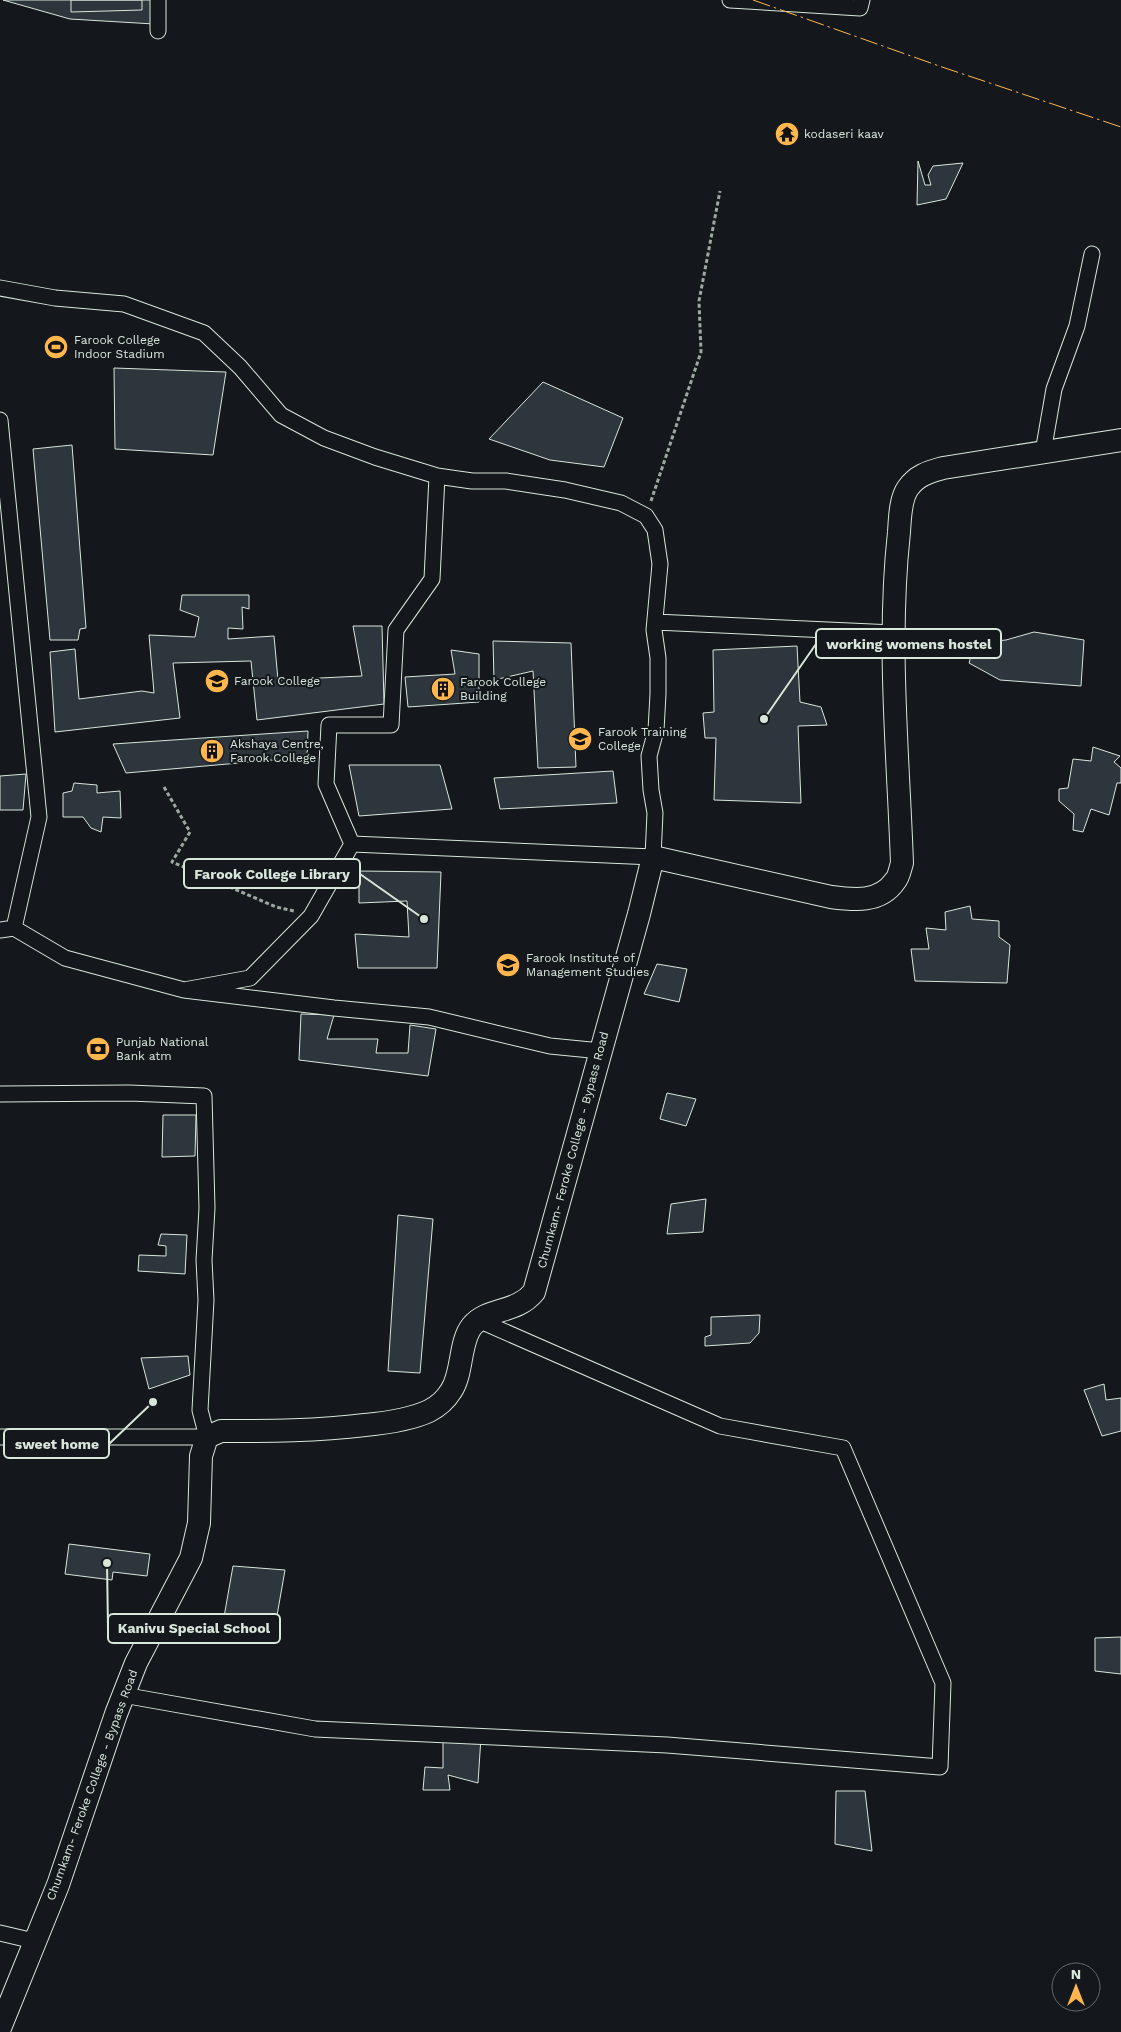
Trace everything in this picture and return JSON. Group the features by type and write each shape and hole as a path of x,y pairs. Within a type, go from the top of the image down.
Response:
{"main road":[{"path":"653,857 831,897 851,900 883,894 896,880 902,863 894,633 896,558 902,506 907,489 921,474 943,468 1121,440"},
{"name":"Chumkam- Feroke College - Bypass Road","path":"478,1320 518,1306 527,1301 534,1292 653,857"},
{"path":"207,1437 221,1431 324,1430 385,1423 429,1411 443,1401 452,1390 467,1336 478,1320"},
{"name":"Chumkam- Feroke College - Bypass Road","path":"0,2028 58,1885 123,1695 136,1663 191,1558 200,1524 201,1456 207,1437"}],"street":[{"path":"158,0 158,31"},
{"path":"730,0 860,8 862,0"},
{"path":"1043,452 1054,389 1077,326 1092,254"},
{"path":"0,288 55,298 124,304 204,333 240,367 281,415 324,438 375,457 437,476 472,481 506,481 566,490 621,503 646,516 655,530 660,564 654,630 658,658 656,730 649,756 651,790 655,813 653,857 352,844"},
{"path":"0,420 40,817 7,929 66,958 184,990 429,1017 550,1046 601,1051"},
{"path":"352,844 326,784 329,725 391,725 396,630 432,579 437,476"},
{"path":"655,622 894,633"},
{"path":"184,990 250,978 311,916 352,844"},
{"path":"0,1094 128,1093 204,1096 207,1208 204,1260 206,1300 200,1410 207,1437 0,1436"},
{"path":"123,1695 315,1729 668,1745 940,1767 943,1683 843,1448 720,1426 478,1320"},
{"path":"0,1933 34,1941"}],"path":[{"path":"646,516 701,352 699,301 720,191"},
{"path":"164,787 190,832 172,862 276,906 311,916"}],"building":[{"path":"3,0 153,0 154,24 70,19"},
{"path":"71,0 142,0 142,10 71,12"},
{"path":"918,161 925,185 931,185 928,175 933,166 963,163 946,199 917,205"},
{"path":"114,368 226,372 213,455 115,449"},
{"path":"543,382 623,418 604,467 550,460 489,439"},
{"path":"72,445 86,628 80,629 78,640 50,640 33,449"},
{"name":"Farook College","path":"182,595 249,595 249,609 242,607 243,629 228,628 228,639 274,636 278,680 362,676 353,626 382,626 384,704 257,720 251,661 173,663 180,718 55,732 50,652 75,649 79,699 142,691 154,693 149,635 195,637 199,617 180,610"},
{"path":"1034,632 1084,640 1081,686 1000,680 969,663 975,643 1006,640"},
{"path":"493,641 571,643 576,767 538,768 533,671 494,680"},
{"path":"797,646 800,702 821,707 827,725 798,726 801,803 714,800 716,738 705,738 703,713 714,712 713,650"},
{"name":"Farook College Building","path":"451,650 479,654 479,702 408,707 405,677 455,674"},
{"name":"Akshaya Centre, Farook College","path":"308,731 307,757 126,773 113,744"},
{"path":"1093,747 1120,756 1114,762 1121,768 1121,783 1117,783 1109,815 1091,809 1083,832 1073,830 1074,814 1059,801 1059,789 1068,788 1073,759 1091,761"},
{"path":"349,765 440,765 452,809 359,816"},
{"path":"613,771 617,803 500,809 494,778"},
{"path":"26,774 23,810 0,810 0,776"},
{"path":"74,783 97,785 97,793 120,791 121,818 103,817 101,832 91,828 83,817 63,817 63,793 72,791"},
{"path":"359,871 441,872 437,968 358,968 355,934 409,937 407,901 359,903"},
{"path":"970,906 972,919 999,921 999,937 1010,945 1007,983 915,981 911,949 929,949 926,928 946,930 945,912"},
{"path":"657,964 687,969 679,1002 644,994"},
{"path":"301,1014 334,1015 327,1039 378,1039 376,1053 408,1053 410,1025 436,1029 428,1076 299,1060"},
{"path":"667,1093 696,1099 686,1126 660,1119"},
{"path":"163,1115 196,1115 195,1156 162,1157"},
{"path":"706,1199 703,1232 667,1234 671,1204"},
{"path":"398,1215 433,1219 420,1373 388,1371"},
{"path":"161,1234 187,1235 185,1274 138,1271 139,1255 166,1256 166,1246 158,1245"},
{"path":"760,1315 759,1333 750,1343 705,1346 705,1337 711,1335 711,1317"},
{"path":"188,1356 190,1375 149,1389 141,1358"},
{"path":"1104,1384 1106,1400 1121,1398 1121,1431 1102,1436 1084,1390"},
{"path":"69,1544 150,1554 147,1576 113,1572 112,1580 65,1574"},
{"path":"233,1566 285,1570 275,1627 224,1617"},
{"path":"1121,1637 1121,1674 1095,1671 1095,1638"},
{"path":"481,1737 478,1783 448,1775 450,1790 423,1790 425,1767 443,1768 443,1738"},
{"path":"836,1791 865,1791 872,1851 835,1844"}],"power":[{"path":"753,0 942,67 1121,127"}],"place":[{"name":"kodaseri kaav","path":"787,134"},
{"name":"Farook College Indoor Stadium","path":"56,347"},
{"name":"Farook College","path":"217,681"},
{"name":"Farook College Building","path":"443,689"},
{"name":"working womens hostel","path":"764,719"},
{"name":"Farook Training College","path":"580,739"},
{"name":"Akshaya Centre, Farook College","path":"212,751"},
{"name":"Farook College Library","path":"424,919"},
{"name":"Farook Institute of Management Studies","path":"508,965"},
{"name":"Punjab National Bank atm","path":"98,1049"},
{"name":"sweet home","path":"153,1402"},
{"name":"Kanivu Special School","path":"107,1563"}]}
